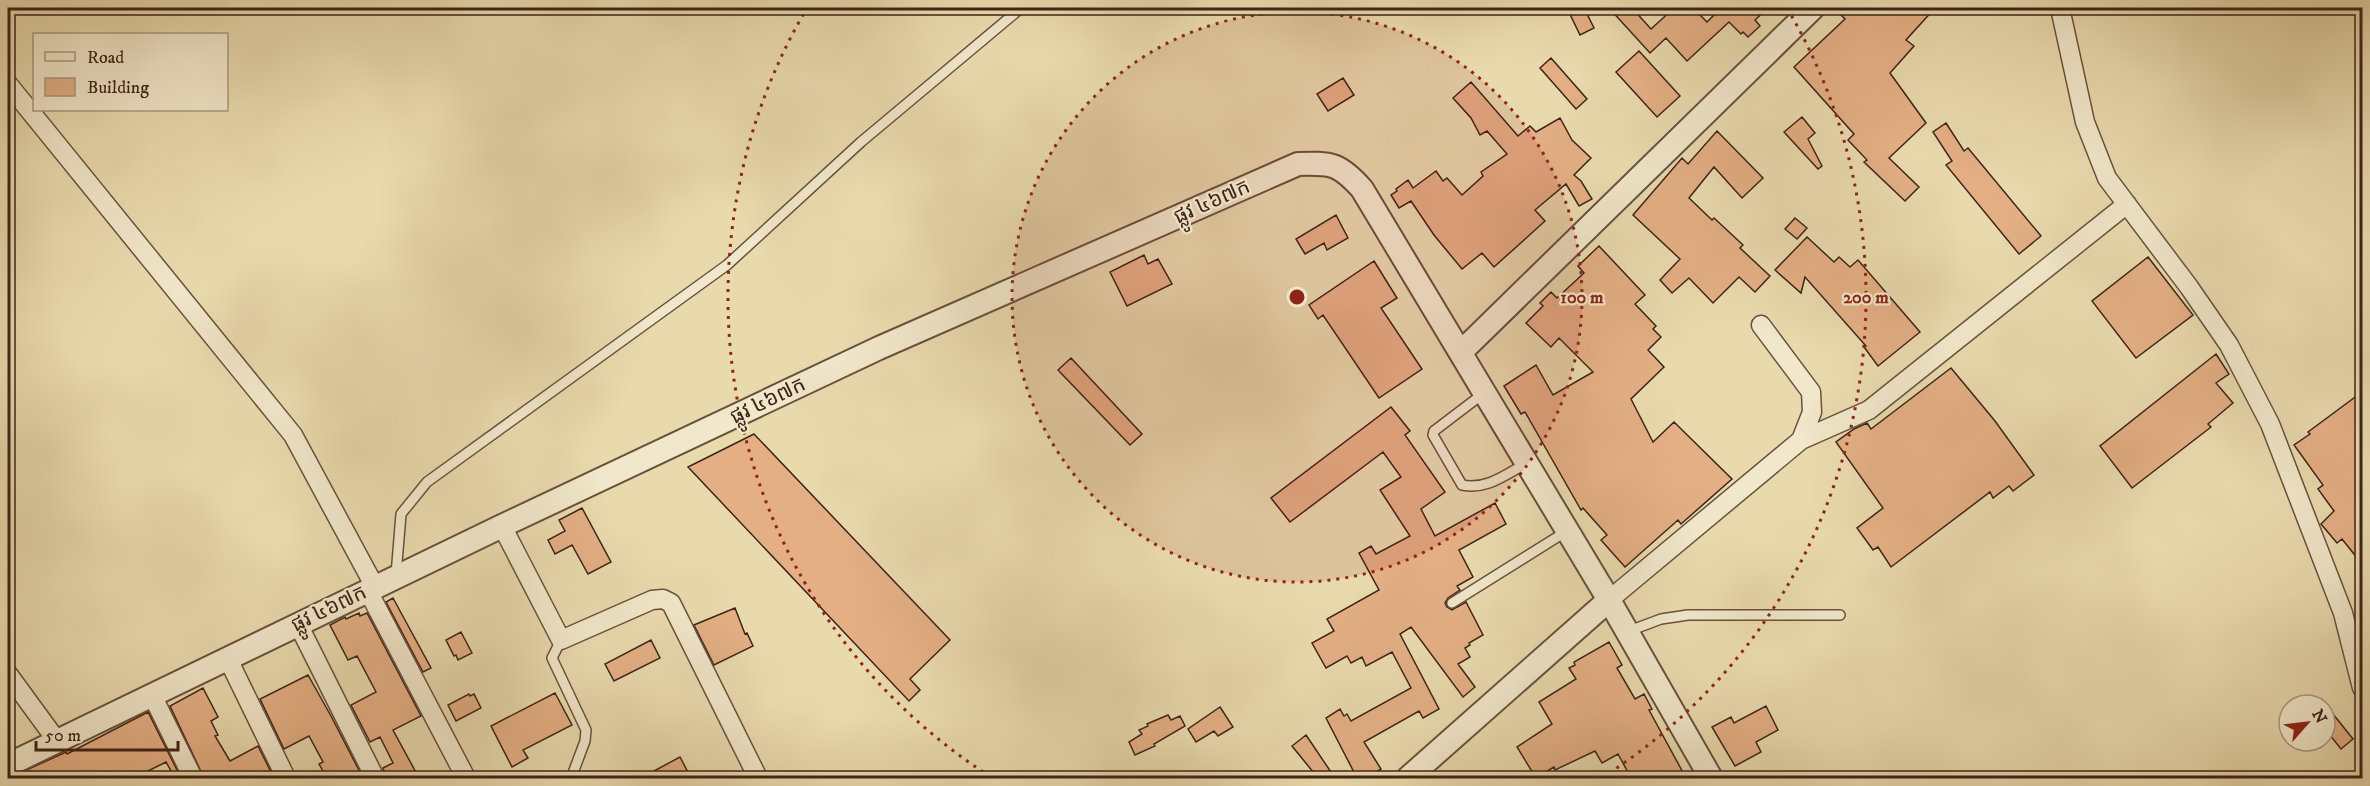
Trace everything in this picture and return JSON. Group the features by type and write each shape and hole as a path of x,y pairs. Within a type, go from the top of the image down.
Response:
{"street":[{"path":"1461,352 1814,8"},
{"path":"2060,8 2085,122 2107,178 2229,345 2270,424 2343,613 2362,688"},
{"path":"8,84 293,435 466,778"},
{"name":"ផ្លូវ ៤៦៧ក","path":"8,765 502,526 879,348 1298,164 1327,164 1349,175 1362,189 1609,600 1712,778"},
{"path":"1408,778 1609,600 1801,440 1869,410 2127,204"},
{"path":"1761,325 1811,392 1812,412 1801,440"},
{"path":"502,526 561,640 652,600 663,599 671,603 758,778"},
{"path":"298,624 375,778"},
{"path":"228,659 286,778"},
{"path":"8,674 57,741"},
{"path":"152,695 193,778"}],"lane":[{"path":"396,577 401,514 427,482 727,265 861,142 1021,8"},
{"path":"1485,392 1434,431 1433,435 1462,485 1476,488 1487,485 1527,464"},
{"path":"1452,603 1567,531"},
{"path":"1627,632 1661,619 1688,615 1840,615"},
{"path":"561,640 552,658 586,730 585,741 573,773"}],"building":[{"path":"1567,8 1584,8 1594,28 1580,35"},
{"path":"1609,8 1632,8 1651,29 1674,8 1693,8 1707,22 1719,10 1716,8 1768,8 1755,20 1760,26 1748,37 1743,32 1741,34 1729,22 1687,61 1666,38 1650,53"},
{"path":"1834,8 1935,8 1906,40 1914,46 1890,73 1926,123 1889,158 1919,187 1905,201 1864,162 1867,160 1848,140 1854,134 1794,67 1845,19"},
{"path":"1639,51 1680,96 1657,117 1616,72"},
{"path":"1551,58 1587,99 1576,109 1540,68"},
{"path":"1343,78 1354,95 1328,111 1317,94"},
{"path":"1471,82 1518,136 1530,126 1536,132 1560,118 1572,140 1591,158 1574,175 1581,181 1592,199 1579,206 1566,184 1535,210 1545,221 1494,267 1482,253 1462,269 1434,235 1411,201 1399,208 1391,195 1408,180 1413,188 1436,171 1443,181 1447,178 1462,195 1483,176 1481,172 1507,154 1487,131 1480,135 1471,118 1453,98"},
{"path":"1802,117 1815,133 1808,139 1822,166 1818,169 1784,132"},
{"path":"1946,123 1964,151 1968,148 2041,236 2019,254 1946,165 1952,161 1933,132"},
{"path":"1717,131 1763,178 1742,198 1714,167 1689,198 1743,245 1740,248 1770,276 1755,292 1739,277 1713,303 1689,278 1672,293 1660,280 1680,259 1633,215 1682,158 1688,164"},
{"path":"1336,215 1348,238 1327,250 1324,243 1305,254 1296,239"},
{"path":"1795,218 1807,228 1797,239 1785,229"},
{"path":"1807,237 1834,262 1839,257 1850,267 1858,260 1920,332 1878,366 1864,347 1866,346 1805,277 1801,293 1775,270"},
{"path":"1599,246 1645,295 1635,304 1656,326 1653,329 1661,337 1648,350 1664,367 1631,399 1653,442 1674,422 1732,479 1681,524 1678,520 1625,567 1601,540 1607,535 1583,508 1581,510 1525,412 1521,414 1504,386 1536,365 1553,395 1593,372 1559,338 1551,347 1526,323 1543,306 1540,303 1551,292 1557,298 1584,273 1578,266"},
{"path":"1144,255 1148,264 1158,259 1172,284 1127,306 1110,272"},
{"path":"2148,257 2193,315 2136,358 2092,301"},
{"path":"1374,261 1397,298 1381,308 1422,369 1379,398 1323,315 1318,319 1309,305"},
{"path":"2216,354 2229,374 2216,383 2233,403 2208,424 2211,427 2132,488 2100,446"},
{"path":"1071,358 1142,434 1130,445 1058,370"},
{"path":"1951,368 1995,421 2034,475 2013,491 2009,486 1993,498 1990,492 1891,567 1878,547 1873,550 1857,528 1883,508 1836,442 1867,423 1871,429"},
{"path":"2362,392 2362,564 2342,539 2337,543 2321,524 2334,511 2318,489 2323,485 2294,445"},
{"path":"1391,407 1410,431 1405,435 1445,492 1421,509 1435,536 1495,503 1506,524 1459,550 1473,577 1457,586 1460,590 1448,598 1445,603 1452,610 1466,602 1483,635 1469,643 1470,645 1465,648 1470,657 1458,664 1475,687 1463,697 1411,627 1400,634 1439,709 1423,718 1419,711 1364,742 1381,769 1367,778 1357,778 1326,718 1340,709 1351,721 1411,688 1392,652 1366,666 1362,657 1351,663 1347,656 1326,668 1312,643 1334,631 1327,619 1379,590 1359,553 1371,546 1376,554 1410,536 1380,490 1401,477 1383,452 1290,522 1271,498"},
{"path":"754,434 950,640 910,679 920,690 909,701 688,467"},
{"path":"582,508 611,562 588,574 572,545 555,554 548,540 565,531 559,520"},
{"path":"393,598 431,668 423,672 386,602"},
{"path":"735,608 745,634 747,633 753,646 714,665 694,625"},
{"path":"359,613 360,616 367,613 421,716 393,730 419,778 386,778 383,768 393,763 380,737 370,742 351,705 376,692 357,656 348,660 330,625"},
{"path":"461,632 472,653 458,660 446,640"},
{"path":"651,640 660,658 614,681 605,664"},
{"path":"1609,642 1622,665 1617,668 1635,699 1644,694 1652,709 1649,710 1686,778 1631,778 1618,754 1602,763 1595,751 1555,770 1554,767 1536,778 1517,747 1552,724 1539,702 1576,679 1569,668 1575,665 1574,662"},
{"path":"308,675 363,778 327,778 319,764 323,762 309,736 284,749 260,699"},
{"path":"203,688 218,717 211,721 218,735 215,736 230,761 258,746 274,778 204,778 170,706"},
{"path":"555,693 572,725 523,750 528,758 512,767 491,726"},
{"path":"469,694 470,696 474,694 481,708 456,721 448,705"},
{"path":"1766,706 1778,730 1756,742 1761,752 1735,766 1712,727 1731,717 1734,723"},
{"path":"1220,707 1233,727 1218,736 1214,731 1196,742 1188,729"},
{"path":"148,712 181,778 175,778 166,762 134,778 9,778 66,752 67,754"},
{"path":"1168,715 1171,720 1180,716 1185,726 1154,744 1155,746 1135,755 1129,742 1142,734 1139,730 1148,726 1147,724"},
{"path":"2337,719 2353,739 2341,749 2337,744"},
{"path":"1306,735 1335,778 1318,778 1292,746"},
{"path":"680,757 691,778 641,778"}]}
